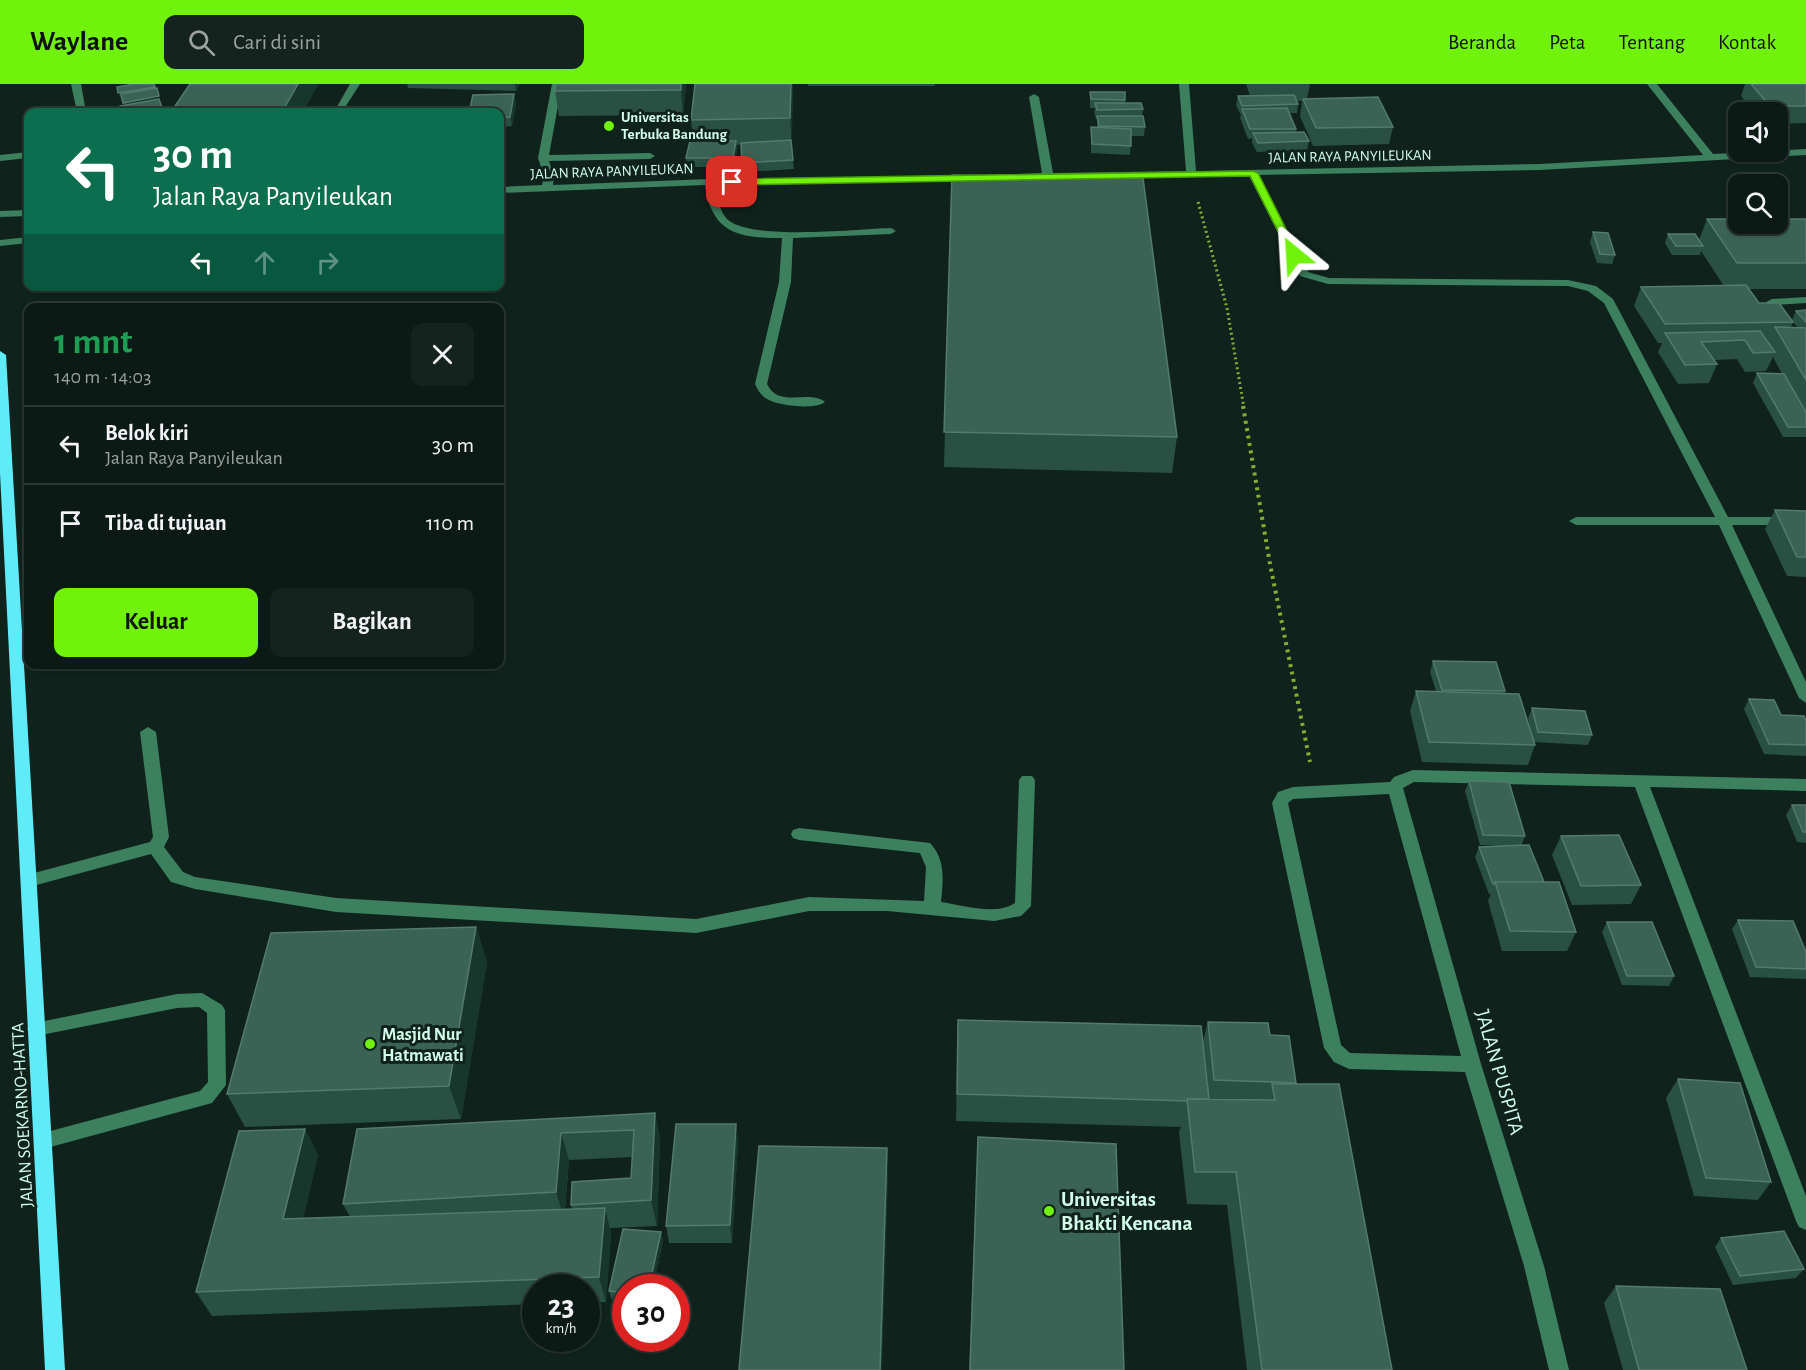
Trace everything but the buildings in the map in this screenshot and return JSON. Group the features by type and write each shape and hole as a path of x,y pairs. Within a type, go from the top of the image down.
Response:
{"main road":[{"name":"JALAN SOEKARNO-HATTA","path":"0,355 22,635 29,881 55,1370"}],"street":[{"path":"76,84 81,108"},
{"path":"340,108 355,84"},
{"path":"547,188 549,176 543,158 557,84"},
{"path":"1184,84 1191,174"},
{"path":"1652,84 1710,157"},
{"path":"1034,97 1048,176"},
{"name":"JALAN RAYA PANYILEUKAN","path":"1001,177 1540,166 1806,152"},
{"path":"0,158 24,155"},
{"path":"543,158 650,156"},
{"path":"1253,173 1304,274 1316,279 1411,283 1568,283 1592,288 1609,301 1723,519 1806,698"},
{"name":"JALAN RAYA PANYILEUKAN","path":"504,190 990,177"},
{"path":"710,183 711,199 720,220 731,229 749,235 891,231"},
{"path":"0,214 24,213"},
{"path":"788,235 785,282 761,384 763,393 771,399 819,402"},
{"path":"0,243 24,240"},
{"path":"1772,302 1806,300"},
{"path":"1576,521 1723,519 1806,521"},
{"path":"29,881 155,848 161,837 148,732"},
{"path":"1472,1064 1349,1061 1340,1057 1333,1048 1280,803 1284,796 1293,793 1395,788 1399,781 1413,776 1806,786"},
{"path":"155,848 177,878 195,883 336,905 696,926 713,925 765,911 809,904 932,908 1004,915 1016,913 1023,906 1027,780"},
{"path":"1640,780 1806,1221"},
{"name":"JALAN PUSPITA","path":"1395,788 1472,1064 1534,1266 1558,1370"},
{"path":"799,834 924,847 930,852 935,865 932,908"},
{"path":"36,1029 177,1001 202,1000 216,1010 217,1085 206,1097 43,1141"}],"path":[{"path":"1191,174 1227,308 1270,564 1317,792"}],"place":[{"name":"Universitas Terbuka Bandung","path":"609,126"},
{"name":"Masjid Nur Hatmawati","path":"370,1044"},
{"name":"Universitas Bhakti Kencana","path":"1049,1211"}],"route":[{"path":"732,182 1253,173 1294,255"}]}
